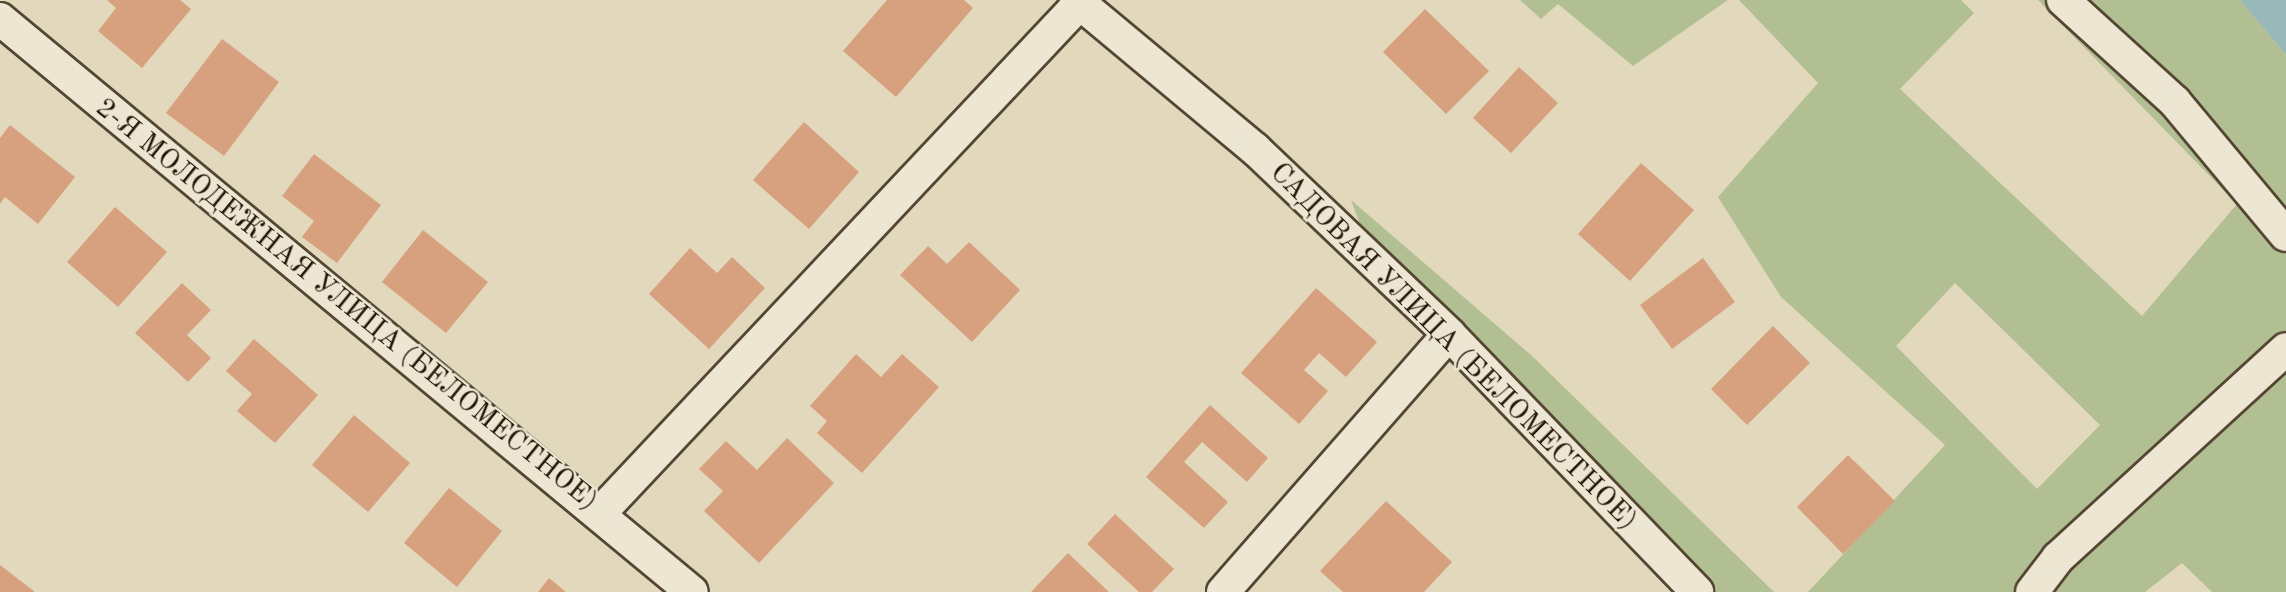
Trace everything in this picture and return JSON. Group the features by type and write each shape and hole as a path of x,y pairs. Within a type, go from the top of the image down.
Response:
{"street":[{"path":"2063,0 2175,102 2286,235"},
{"path":"600,513 1078,2"},
{"name":"САДОВАЯ УЛИЦА (БЕЛОМЕСТНОЕ)","path":"1078,2 1255,149 1449,334 1697,592"},
{"name":"2-Я МОЛОДЕЖНАЯ УЛИЦА (БЕЛОМЕСТНОЕ)","path":"0,19 320,288 600,513 692,592"},
{"path":"1223,592 1449,334"},
{"path":"2032,592 2058,558 2286,349"}],"green space":[{"path":"1520,0 1728,0 1633,66 1558,4 1541,19"},
{"path":"1739,0 1961,0 1974,13 1900,89 2142,316 2237,204 2038,0 2240,0 2286,55 2286,349 2032,592 1808,592 1945,445 1781,297 1718,197 1818,83","holes":["1955,283 2100,425 2037,489 1896,346"]},
{"path":"1351,200 1531,355 1774,592 1697,592 1375,264"},
{"path":"2286,354 2286,592 2212,592 2182,563 2145,592 2039,592"}],"water":[{"path":"2240,0 2286,0 2286,55"}],"building":[{"path":"107,0 180,0 191,9 142,68 98,31 116,8"},
{"path":"887,0 964,0 973,8 896,97 843,51"},
{"path":"1425,9 1489,71 1446,114 1383,52"},
{"path":"222,39 279,82 224,156 166,113"},
{"path":"1519,67 1558,103 1511,153 1473,118"},
{"path":"804,122 859,172 809,229 753,180"},
{"path":"10,125 75,177 38,224 5,197 0,204 0,138"},
{"path":"314,154 381,205 337,263 302,237 314,221 282,196"},
{"path":"1641,163 1694,210 1630,281 1578,234"},
{"path":"115,207 167,252 118,307 67,262"},
{"path":"423,230 488,282 446,333 382,282"},
{"path":"969,242 1020,290 972,342 900,275 928,246 947,264"},
{"path":"690,248 717,273 732,257 765,288 709,349 649,294"},
{"path":"1703,258 1735,302 1672,349 1640,305"},
{"path":"182,283 211,310 187,335 211,358 188,382 135,333"},
{"path":"1316,288 1377,342 1346,377 1319,353 1304,370 1328,391 1299,424 1241,373"},
{"path":"1773,326 1810,363 1747,425 1711,389"},
{"path":"254,339 318,395 275,443 237,411 252,394 226,371"},
{"path":"856,354 881,377 902,354 939,387 862,473 817,433 827,421 810,406"},
{"path":"1210,405 1268,458 1247,482 1202,442 1184,462 1228,502 1204,528 1146,477"},
{"path":"354,415 410,463 368,512 312,465"},
{"path":"787,438 834,483 759,563 704,511 723,491 699,469 726,441 757,470"},
{"path":"1848,455 1895,501 1843,554 1797,507"},
{"path":"449,488 502,531 457,587 404,543"},
{"path":"1386,501 1452,562 1424,592 1343,592 1320,571"},
{"path":"1115,514 1174,569 1152,592 1139,592 1087,544"},
{"path":"1068,553 1109,592 1031,592"},
{"path":"0,565 35,592 0,592"},
{"path":"549,578 566,592 538,592"}]}
